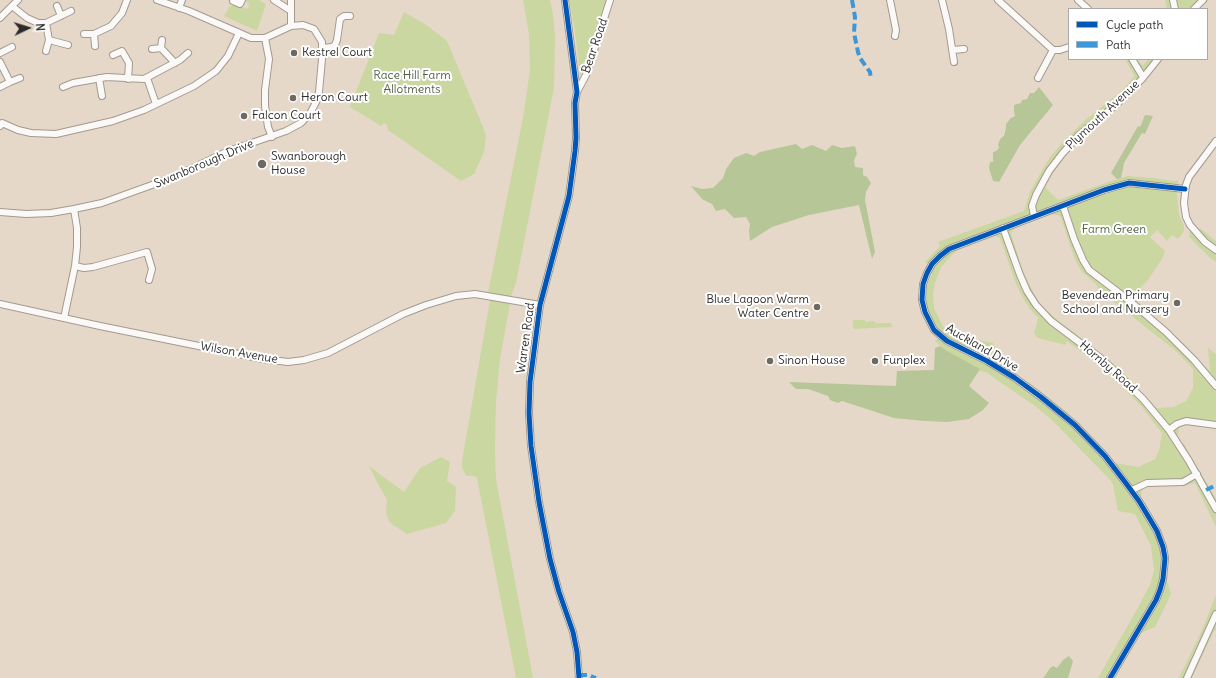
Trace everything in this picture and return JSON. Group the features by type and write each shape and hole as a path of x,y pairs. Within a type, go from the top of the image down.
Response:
{"street":[{"path":"0,18 18,0"},
{"path":"84,34 94,34 109,28 122,13 127,0"},
{"path":"157,0 251,38 265,38 291,26 291,0"},
{"path":"179,8 182,0"},
{"path":"274,0 291,11"},
{"name":"Warren Road","path":"565,0 577,92 575,104 575,152 569,196 540,305 530,382 529,413 532,453 539,502 550,559 559,592 573,632 577,652 579,678"},
{"name":"Bear Road","path":"577,92 586,75 610,0"},
{"path":"890,0 896,30 895,36"},
{"path":"942,0 949,29 954,62"},
{"path":"998,0 1053,50 1060,50 1068,47"},
{"path":"1078,0 1087,8"},
{"path":"1195,8 1203,0"},
{"path":"233,1 241,2 247,6"},
{"path":"12,6 27,18 38,23 46,23 71,11"},
{"path":"57,6 61,16"},
{"path":"322,48 332,47 335,45 340,19 344,16 350,16"},
{"path":"46,23 49,40 46,51"},
{"name":"Swanborough Drive","path":"0,212 40,214 74,210 102,203 149,187 174,177 226,152 272,137 298,125 311,112 316,102 322,71 322,48 321,39 314,29 303,26 291,26"},
{"path":"1,123 18,130 48,134 64,133 112,121 156,104 194,86 216,71 228,56 239,33"},
{"path":"94,34 95,46"},
{"path":"265,38 269,59 265,90 265,106 268,127 272,137"},
{"path":"49,40 68,45"},
{"path":"161,48 162,40"},
{"path":"0,53 12,47"},
{"path":"152,49 161,48"},
{"path":"161,48 175,63"},
{"path":"953,50 964,49"},
{"path":"1034,70 1040,76 1053,50"},
{"path":"113,55 122,51 129,63 128,79"},
{"path":"64,87 73,83 107,77 139,80 147,78 175,63 188,53"},
{"path":"1133,60 1143,77"},
{"name":"Plymouth Avenue","path":"1034,216 1032,206 1036,195 1049,171 1062,154 1078,135 1118,103 1157,60"},
{"path":"0,62 10,82"},
{"path":"0,87 20,78"},
{"path":"99,78 102,96"},
{"path":"147,78 156,104"},
{"path":"1216,141 1189,177 1185,189 1184,208 1188,221 1202,239 1216,250"},
{"name":"Auckland Drive","path":"1110,678 1156,600 1160,590 1164,574 1164,553 1159,537 1149,517 1132,490 1096,446 1033,390 1006,372 941,336 926,316 922,300 924,284 929,269 936,260 949,249 1104,190 1129,183 1185,189"},
{"path":"1063,206 1074,239 1089,270 1132,302 1166,332 1194,360 1216,386"},
{"path":"64,318 75,266 78,237 74,210"},
{"name":"Hornby Road","path":"1003,228 1022,280 1027,291 1036,304 1051,321 1093,352 1143,399 1169,430 1197,474 1216,509"},
{"path":"75,266 84,268 93,267 155,250"},
{"path":"147,252 152,269 149,280"},
{"name":"Wilson Avenue","path":"0,304 263,359 296,361 317,357 334,350 398,316 426,304 456,296 475,294 540,305"},
{"path":"1169,430 1177,424 1186,421 1216,424"},
{"path":"1132,490 1147,483 1183,482 1197,474"},
{"path":"1187,678 1216,614"}],"green space":[{"path":"245,0 259,0 266,4 257,31 224,16 230,6 233,5 248,9 249,4"},
{"path":"523,0 550,0 555,37 554,88 516,283 511,296 500,359 496,402 495,450 496,479 533,678 516,678 477,478 474,476 466,476 462,467 490,300 488,293 523,118 530,70 529,34"},
{"path":"569,0 606,0 583,72 580,75 575,32"},
{"path":"1165,0 1209,0 1200,8 1167,8"},
{"name":"Race Hill Farm Allotments","path":"404,12 428,26 447,41 483,127 486,136 484,152 474,174 461,181 388,130 387,125 384,123 381,126 350,107 379,33 394,35"},
{"name":"Farm Green","path":"1126,60 1139,60 1143,65 1148,60 1162,60 1134,94 1072,147 1053,173 1045,187 1058,200 1128,176 1174,181 1178,180 1177,195 1179,215 1184,226 1184,231 1178,239 1172,235 1167,241 1157,230 1150,237 1165,251 1163,257 1148,280 1132,297 1184,344 1210,371 1208,348 1216,354 1216,429 1185,424 1179,428 1178,436 1175,439 1184,444 1216,499 1216,527 1195,483 1183,486 1148,486 1142,490 1141,497 1159,526 1166,545 1169,559 1167,580 1171,594 1155,627 1141,633 1115,678 1098,678 1150,585 1154,570 1151,546 1135,514 1118,511 1111,481 1053,421 1035,406 986,372 979,371 980,369 944,349 935,341 942,334 935,327 928,311 926,301 927,286 934,267 925,262 940,246 938,242 1024,211 1030,192 1050,157 1084,121 1120,92 1134,77","holes":["1051,214 1058,215 1061,218 1075,260 1082,272 1096,284 1099,290 1177,352 1193,369 1193,388 1186,401 1173,407 1157,408 1119,368 1041,305 1035,296 1022,268 1011,233 1015,228","995,236 1000,238 1016,284 1029,308 1038,318 1034,334 1038,338 1065,345 1067,341 1121,385 1141,406 1162,433 1159,451 1155,459 1138,467 1115,463 1081,425 1068,413 1035,387 1005,367 996,356 993,343 951,334 943,326 934,308 933,295 935,283 941,267 957,250"]},
{"path":"1039,87 1053,105 1020,145 999,182 993,181 989,168 990,162 993,162 993,152 999,148 998,144 1004,136 1006,124 1015,116 1014,105 1027,99 1030,93 1034,93"},
{"path":"1145,115 1153,116 1145,134 1142,133 1124,163 1121,178 1117,179 1111,173 1138,126 1140,127"},
{"path":"796,144 802,149 812,145 826,151 832,145 842,148 855,146 857,154 854,160 855,167 863,168 863,175 867,177 871,183 866,192 865,200 875,252 872,259 859,205 809,215 772,227 750,241 750,224 746,217 734,218 725,209 716,211 712,204 702,199 691,186 702,189 713,188 723,178 726,169 734,158 746,153 754,156 760,152"},
{"path":"1200,228 1216,241 1216,262 1189,237 1190,230 1199,238 1202,234 1199,230"},
{"path":"853,320 865,320 865,322 875,321 875,323 891,323 892,327 854,329"},
{"path":"940,346 980,369 969,386 989,403 983,410 969,419 947,422 894,418 842,401 838,403 830,400 828,396 808,389 796,389 789,382 896,386 897,371 934,370 935,348"},
{"path":"441,457 450,462 447,481 456,487 455,511 446,523 407,534 390,523 386,513 387,500 369,466 404,492 420,468"},
{"path":"1216,595 1216,630 1214,631 1192,678 1179,678 1202,630"},
{"path":"1069,656 1073,661 1068,678 1043,678 1050,668 1053,666 1057,668 1063,660"}],"marked path":[{"path":"852,0 855,17 854,33 858,52 860,58 870,72 871,79"},
{"path":"1206,490 1216,485"},
{"path":"579,675 588,675 596,678"}],"cycle path":[{"path":"565,0 577,92 575,103 575,151 569,196 540,305 530,382 529,413 531,446 539,502 550,559 559,592 573,632 577,652 579,678"},
{"path":"1110,678 1156,600 1160,590 1163,579 1165,558 1163,547 1157,531 1139,501 1105,456 1075,425 1015,378 987,361 947,341 934,330 925,312 922,300 923,284 932,264 949,249 1104,190 1129,183 1185,189"}],"place":[{"name":"Kestrel Court","path":"294,53"},
{"name":"Heron Court","path":"293,98"},
{"name":"Falcon Court","path":"244,116"},
{"name":"Swanborough House","path":"262,164"},
{"name":"Bevendean Primary School and Nursery","path":"1177,303"},
{"name":"Blue Lagoon Warm Water Centre","path":"817,307"},
{"name":"Sinon House","path":"770,361"},
{"name":"Funplex","path":"875,361"}]}
